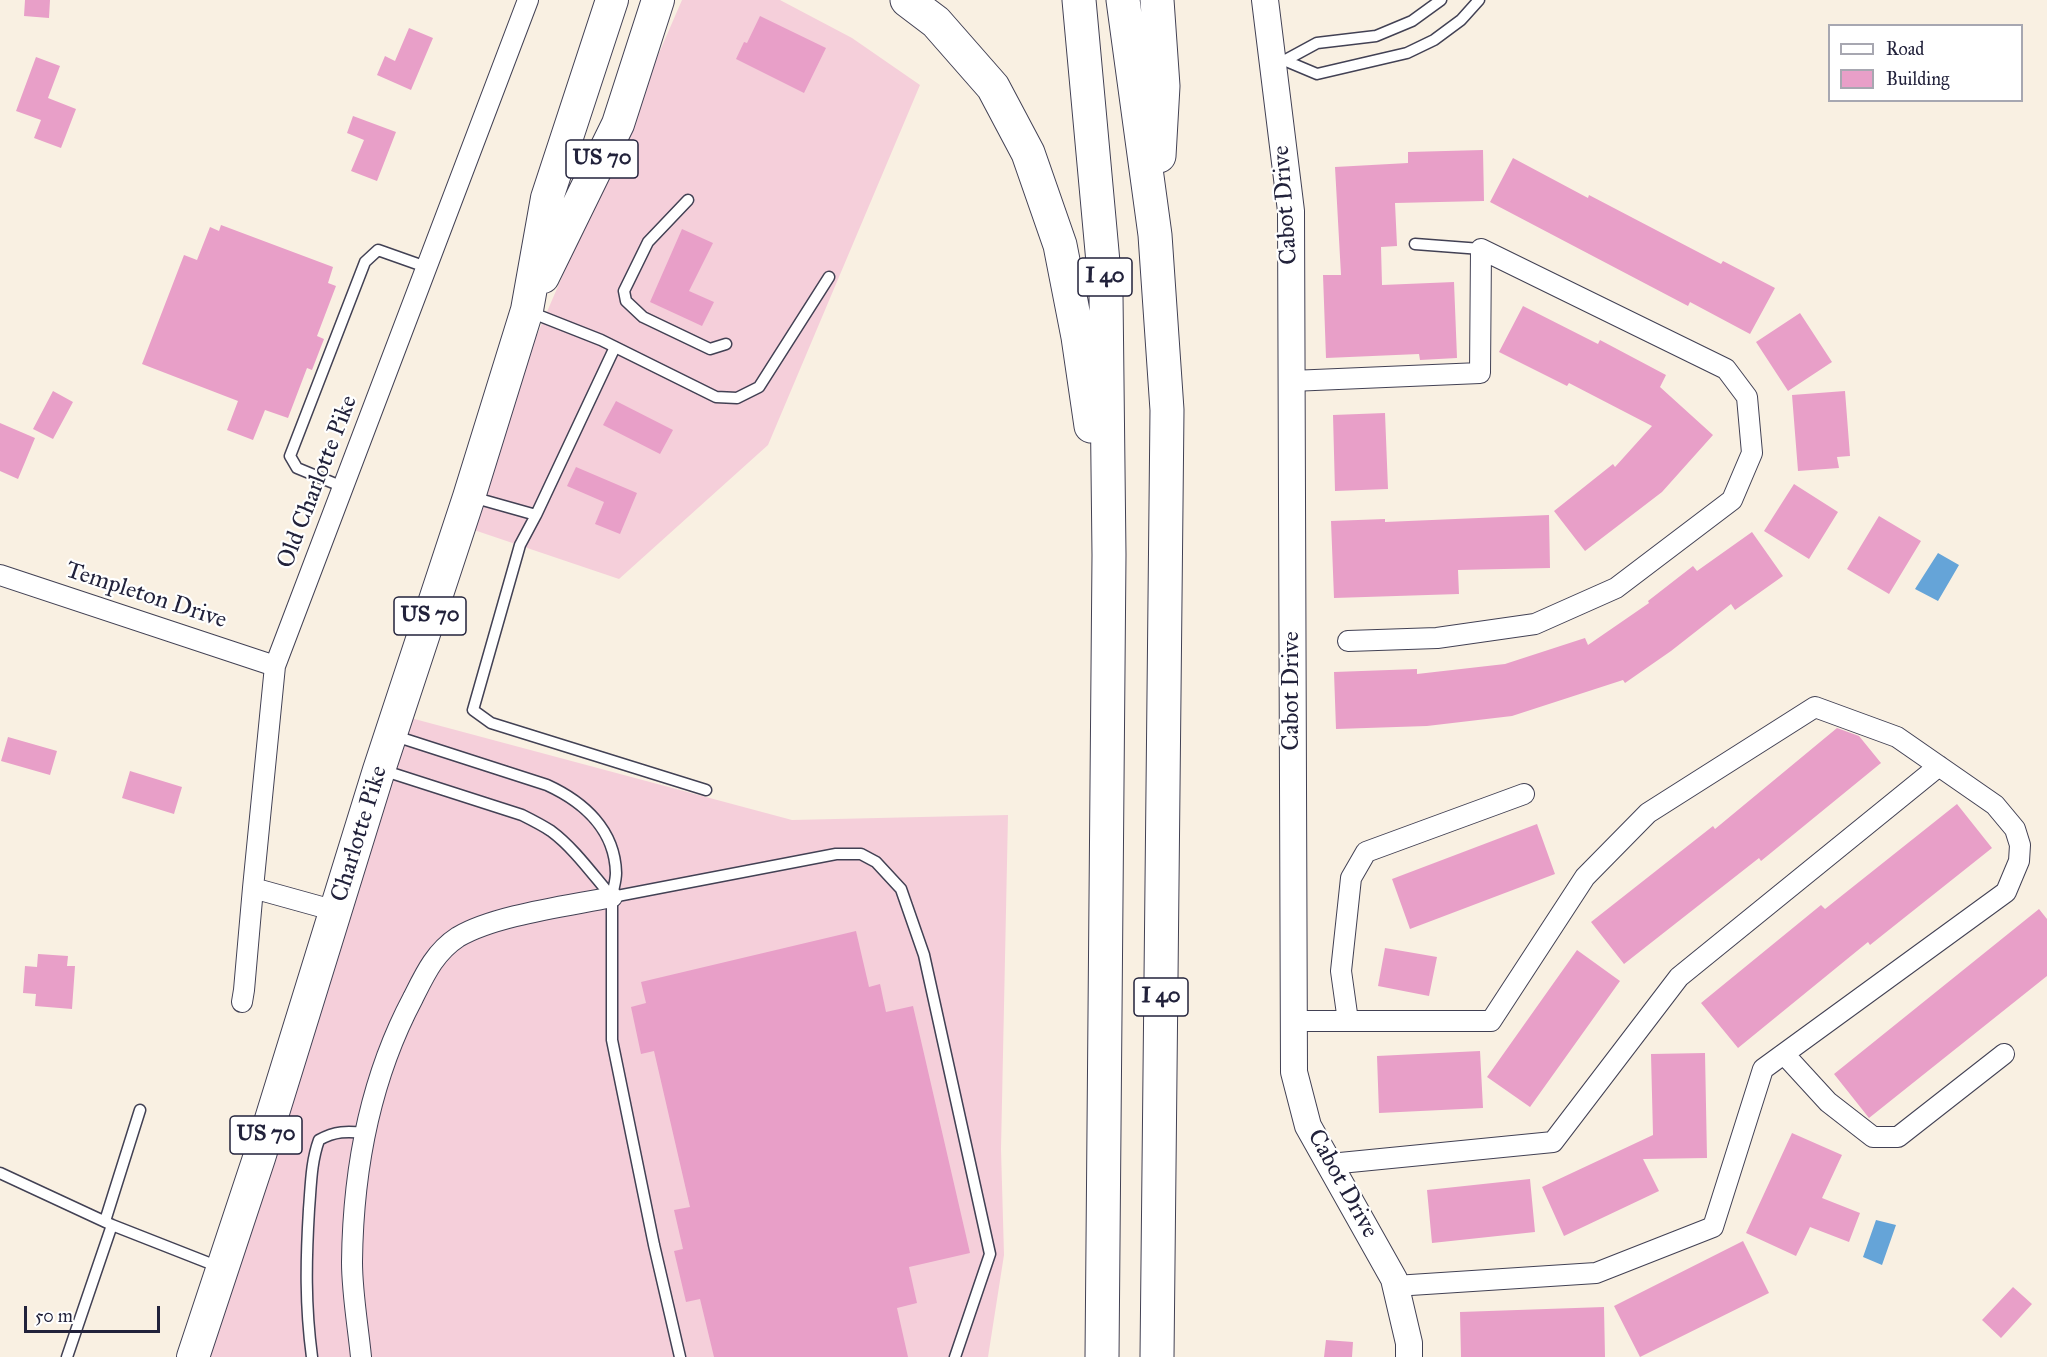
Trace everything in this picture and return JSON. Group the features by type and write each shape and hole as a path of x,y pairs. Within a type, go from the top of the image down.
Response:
{"highway":[{"path":"907,0 936,22 993,87 1028,153 1060,245 1078,337 1109,555"},
{"name":"I 40","path":"1079,0 1106,295 1109,555 1102,1357"},
{"name":"I 40","path":"1123,0 1155,235 1167,410 1157,1357"},
{"path":"1155,235 1163,86 1157,0"}],"main road":[{"name":"Charlotte Pike","path":"194,1357 265,1140 379,770 469,497 527,310 547,198 612,0"},
{"name":"Charlotte Pike","path":"527,310 618,124 658,0"}],"street":[{"name":"Old Charlotte Pike","path":"242,1002 275,666 528,0"},
{"name":"Cabot Drive","path":"1265,0 1280,62 1291,211 1294,1072 1308,1126 1394,1279 1409,1343 1409,1357"},
{"path":"1291,381 1480,374 1481,249 1726,369 1747,396 1752,453 1732,500 1616,588 1535,624 1437,638 1348,641"},
{"name":"Templeton Drive","path":"0,575 275,666"},
{"path":"1294,1021 1491,1021 1585,876 1648,813 1815,707 1897,737 1995,805 2015,829 2020,844 2019,861 2006,892 1763,1069 1713,1227 1596,1274 1395,1286"},
{"path":"1330,1164 1553,1142 1680,977 1939,766"},
{"path":"1348,1021 1341,971 1351,878 1366,852 1524,794"},
{"path":"253,888 336,911"},
{"path":"362,1357 352,1264 357,1182 365,1133 378,1082 398,1025 432,961 444,947 481,926 612,897"},
{"path":"1784,1054 1828,1102 1873,1137 1898,1137 2004,1053"}],"lane":[{"path":"1280,62 1317,43 1376,36 1412,21 1441,0"},
{"path":"1280,62 1317,74 1407,53 1461,20 1479,0"},
{"path":"688,200 648,242 624,291 626,301 643,317 710,350 726,344"},
{"path":"1415,244 1481,249"},
{"path":"343,487 297,468 290,456 365,262 378,250 426,267"},
{"path":"527,310 615,347 716,397 737,398 759,387 829,277"},
{"path":"615,347 536,515 520,544 473,710 491,723 706,790"},
{"path":"469,497 536,515"},
{"path":"392,735 547,785 568,795 597,820 612,848 616,874 612,897 612,1040 654,1245 680,1357"},
{"path":"379,770 522,814 537,822 566,845 612,897"},
{"path":"612,897 836,854 861,854 876,862 901,889 924,955 990,1254 955,1357"},
{"path":"67,1357 109,1223 140,1110"},
{"path":"312,1357 305,1264 313,1157 319,1140 331,1133 343,1131 365,1133"},
{"path":"0,1173 109,1223 222,1268"}],"shaded area":[{"path":"682,0 780,0 852,38 920,85 768,445 619,579 474,530 533,344"},
{"path":"407,717 792,820 1008,815 1001,1149 1004,1255 988,1357 205,1357"}],"water":[{"path":"1938,553 1959,565 1938,601 1915,589"},
{"path":"1876,1220 1896,1225 1882,1265 1863,1257"}],"building":[{"path":"25,0 50,0 49,18 24,16"},
{"path":"760,16 826,48 804,93 736,59 744,42 747,43"},
{"path":"409,28 433,38 411,90 377,75 385,56 395,61"},
{"path":"36,57 60,66 48,98 76,109 61,148 34,138 41,120 16,111"},
{"path":"353,116 396,132 377,181 351,171 364,140 347,133"},
{"path":"1483,150 1484,201 1395,203 1397,246 1381,247 1382,285 1454,282 1457,358 1420,360 1419,354 1326,358 1323,275 1341,275 1335,167 1408,163 1408,152"},
{"path":"1513,158 1721,264 1723,261 1775,288 1750,334 1690,302 1688,306 1490,202"},
{"path":"221,225 333,267 328,283 336,286 317,336 324,339 312,370 307,368 288,418 265,410 253,440 227,430 238,401 142,364 184,255 197,260 210,227 219,231"},
{"path":"682,229 713,243 689,291 714,302 702,326 650,302"},
{"path":"1523,306 1598,344 1600,340 1666,375 1660,387 1713,435 1662,492 1585,551 1554,511 1613,464 1615,467 1652,426 1569,383 1567,386 1499,352"},
{"path":"1800,313 1832,362 1788,391 1756,342"},
{"path":"53,391 73,402 53,439 33,429"},
{"path":"1845,391 1850,456 1837,457 1839,468 1798,471 1792,395"},
{"path":"616,401 673,430 660,454 603,425"},
{"path":"1385,413 1388,489 1335,491 1333,415"},
{"path":"0,423 35,438 18,479 0,471"},
{"path":"576,467 637,493 620,534 595,524 604,502 567,486"},
{"path":"1794,484 1838,512 1809,559 1764,531"},
{"path":"1549,515 1550,568 1458,570 1459,594 1334,598 1331,521 1385,519 1385,522"},
{"path":"1879,516 1921,541 1889,594 1847,569"},
{"path":"1752,532 1783,576 1735,610 1731,604 1671,651 1625,683 1623,680 1512,716 1427,726 1336,729 1334,672 1417,669 1417,674 1505,664 1585,638 1588,645 1649,603 1648,601 1693,566 1697,571"},
{"path":"1837,728 1859,736 1881,763 1761,861 1759,858 1624,964 1591,922 1713,826 1715,829"},
{"path":"8,737 57,751 50,775 1,761"},
{"path":"130,771 182,787 174,814 122,798"},
{"path":"1957,804 1992,848 1870,945 1868,942 1738,1048 1701,1003 1821,905 1825,909"},
{"path":"1537,824 1555,874 1410,929 1392,879"},
{"path":"2039,909 2047,919 2047,976 1869,1118 1834,1074"},
{"path":"856,931 869,987 880,984 886,1012 913,1006 970,1253 909,1267 917,1303 897,1308 908,1357 714,1357 700,1299 686,1302 674,1251 683,1249 674,1210 690,1207 654,1051 641,1054 631,1007 646,1003 641,982"},
{"path":"1385,948 1437,957 1429,996 1378,986"},
{"path":"1577,950 1620,981 1530,1107 1487,1077"},
{"path":"38,954 68,956 67,966 75,966 72,1009 35,1006 36,994 23,993 25,966 37,967"},
{"path":"1480,1051 1483,1108 1379,1113 1377,1056"},
{"path":"1705,1053 1707,1158 1643,1159 1659,1191 1564,1236 1542,1187 1653,1135 1651,1054"},
{"path":"1792,1133 1842,1155 1822,1198 1860,1213 1849,1242 1810,1227 1796,1256 1746,1233"},
{"path":"1530,1179 1535,1232 1432,1243 1427,1190"},
{"path":"1743,1241 1769,1293 1640,1357 1614,1306"},
{"path":"2013,1287 2032,1304 2001,1338 1982,1320"},
{"path":"1604,1307 1605,1357 1461,1357 1460,1312"},
{"path":"1326,1340 1353,1342 1352,1357 1324,1357"}]}
